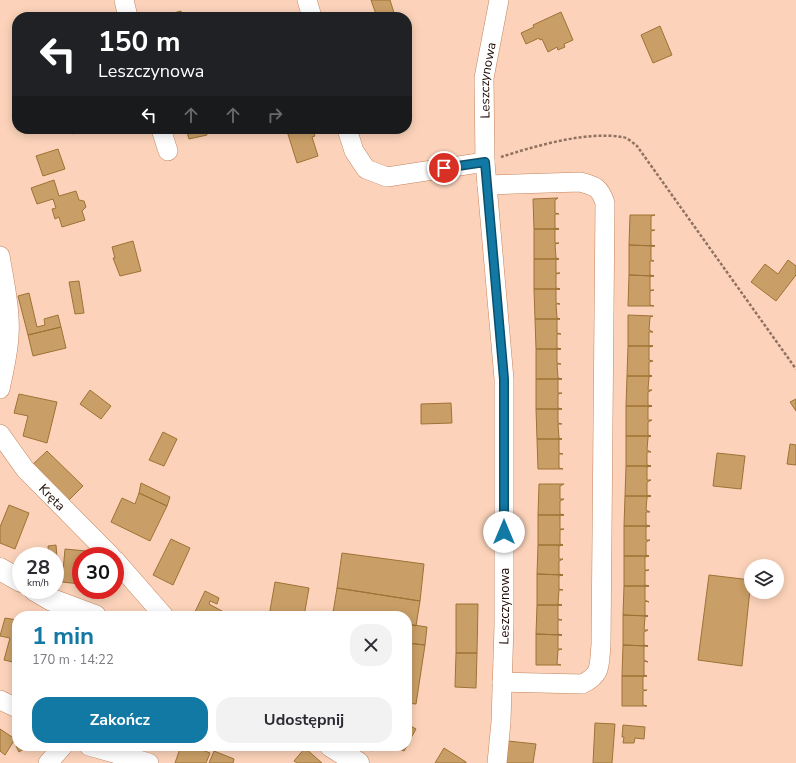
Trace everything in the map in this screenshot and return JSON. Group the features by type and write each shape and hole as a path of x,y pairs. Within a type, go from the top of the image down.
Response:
{"street":[{"path":"124,0 127,12"},
{"path":"307,0 311,12"},
{"name":"Leszczynowa","path":"498,763 501,722 504,624 504,379 485,162 484,78 499,0"},
{"path":"163,134 168,150"},
{"path":"349,134 354,151 366,169 387,177 485,162"},
{"path":"487,185 580,182 593,186 601,192 605,203 601,645 598,671 593,679 582,684 502,682"},
{"path":"0,256 4,277 9,335 7,360 0,389"},
{"name":"Kręta","path":"0,434 25,469 102,547"},
{"path":"0,569 12,576"},
{"path":"124,570 160,611"},
{"path":"50,599 82,611"},
{"path":"0,700 12,706"},
{"path":"48,763 59,751"},
{"path":"107,751 149,763"},
{"path":"339,751 358,763"}],"path":[{"path":"485,162 528,148 581,137 623,136 637,146 796,369"}],"building":[{"path":"371,0 390,0 394,12 375,12"},
{"path":"561,12 573,40 564,44 565,47 558,50 557,47 548,52 542,39 540,40 539,38 526,44 521,33 534,27 533,25"},
{"path":"660,26 672,55 653,63 641,35"},
{"path":"188,134 207,134 207,135 189,139"},
{"path":"288,134 314,134 315,136 312,137 318,156 297,163"},
{"path":"58,149 65,169 43,176 36,156"},
{"path":"54,180 59,196 76,191 79,200 84,201 86,207 82,211 85,220 62,227 59,217 55,219 52,209 56,208 53,199 37,204 31,188"},
{"path":"558,198 555,200 555,213 559,214 555,214 555,228 559,229 534,229 533,199"},
{"path":"630,215 655,215 651,216 651,230 655,230 651,231 651,245 655,246 629,245"},
{"path":"534,229 555,229 555,243 559,243 555,244 556,258 559,259 534,259"},
{"path":"133,241 141,271 120,276 113,258 115,258 112,247"},
{"path":"629,245 655,246 651,246 651,260 654,261 650,261 650,275 654,276 629,275"},
{"path":"534,259 556,259 556,273 560,273 556,274 556,288 560,289 534,289"},
{"path":"788,260 796,266 796,275 776,301 751,282 765,264 778,274"},
{"path":"629,275 654,276 650,276 650,290 654,290 650,291 650,305 654,306 628,306"},
{"path":"79,281 84,313 75,314 69,282"},
{"path":"534,289 556,289 556,303 560,304 556,304 557,318 560,319 535,319"},
{"path":"29,293 37,327 45,325 44,319 58,315 61,327 28,335 18,296"},
{"path":"628,315 653,316 650,317 649,330 653,332 649,332 649,346 628,346"},
{"path":"535,319 557,319 557,333 561,334 557,334 557,348 561,349 536,349"},
{"path":"61,327 66,348 33,356 28,335"},
{"path":"628,346 653,346 649,347 649,360 653,361 649,362 649,375 652,376 627,376"},
{"path":"536,349 557,349 557,363 561,364 557,364 558,378 562,379 536,379"},
{"path":"627,376 652,376 649,377 648,390 652,390 648,392 648,405 652,406 626,406"},
{"path":"536,379 558,379 558,393 562,393 558,394 558,408 562,409 536,409"},
{"path":"90,390 111,406 101,419 80,404"},
{"path":"19,394 57,402 47,443 23,436 28,416 14,413"},
{"path":"796,399 796,411 790,402"},
{"path":"451,403 452,423 421,424 421,404"},
{"path":"626,406 652,406 648,407 648,420 652,420 648,422 648,435 651,436 626,436"},
{"path":"536,409 558,409 558,423 562,424 558,424 559,438 562,439 537,439"},
{"path":"163,432 177,439 164,466 149,460"},
{"path":"626,436 651,436 648,437 647,450 651,452 647,452 647,465 651,466 626,466"},
{"path":"537,439 559,439 559,453 563,454 559,454 559,468 563,469 538,469"},
{"path":"790,444 796,445 796,465 787,464"},
{"path":"47,451 83,486 66,503 30,467"},
{"path":"717,453 745,456 741,489 713,486"},
{"path":"626,466 651,466 647,467 647,480 651,480 647,482 647,495 651,496 625,496"},
{"path":"141,483 170,497 167,506 139,493"},
{"path":"539,484 564,484 560,486 560,499 564,499 560,501 560,514 564,515 538,515"},
{"path":"139,493 167,506 150,541 111,522 122,498 135,504"},
{"path":"625,496 651,496 647,497 646,510 650,512 646,512 646,525 650,526 624,526"},
{"path":"9,505 29,513 16,547 12,548 0,543 0,527"},
{"path":"538,515 560,515 560,529 564,529 560,530 560,544 563,545 538,545"},
{"path":"624,526 650,526 646,527 646,540 650,540 646,542 646,555 649,556 624,556"},
{"path":"171,539 190,548 173,585 153,575"},
{"path":"56,545 56,547 48,547"},
{"path":"538,545 563,545 559,546 559,559 563,559 559,561 559,574 563,575 537,574"},
{"path":"65,549 72,550 72,583 64,582"},
{"path":"342,553 424,564 420,601 337,588"},
{"path":"624,556 649,556 645,557 645,570 649,570 645,571 645,585 649,586 624,586"},
{"path":"537,574 563,575 559,576 559,589 563,590 559,590 558,604 562,605 537,605"},
{"path":"709,575 744,579 744,599 749,599 742,666 698,660"},
{"path":"275,582 309,588 305,611 270,611"},
{"path":"624,586 645,586 645,600 649,602 645,601 645,615 648,616 623,615"},
{"path":"337,588 420,601 416,626 412,625 412,611 333,611"},
{"path":"205,591 219,598 217,604 210,601 209,604 222,611 195,611"},
{"path":"456,604 478,604 477,653 456,653"},
{"path":"537,605 558,605 558,619 562,620 558,620 558,634 562,635 536,634"},
{"path":"623,615 648,616 645,617 644,630 648,630 644,632 644,645 648,646 623,645"},
{"path":"5,618 12,619 12,662 4,660 10,638 0,636"},
{"path":"412,625 427,627 425,645 412,644"},
{"path":"536,634 562,635 558,635 558,649 562,649 558,650 557,664 561,665 536,665"},
{"path":"412,644 425,645 416,704 412,704"},
{"path":"623,645 648,646 644,646 644,660 648,662 644,661 644,675 647,676 622,676"},
{"path":"456,653 477,653 476,688 455,687"},
{"path":"622,676 643,676 643,690 647,690 643,691 643,705 647,706 622,706"},
{"path":"595,723 615,724 612,763 593,763"},
{"path":"623,725 645,727 644,739 635,738 634,743 623,743"},
{"path":"412,727 416,729 412,736"},
{"path":"0,729 12,737 12,744 5,755 0,751"},
{"path":"508,741 536,744 533,763 504,763"},
{"path":"444,748 466,762 466,763 435,763"},
{"path":"179,751 205,751 210,753 206,763 175,763"},
{"path":"214,751 234,759 233,763 209,763"},
{"path":"302,751 308,751 322,763 297,763 294,761"}],"route":[{"path":"444,168 485,162 504,379 504,532"}]}
